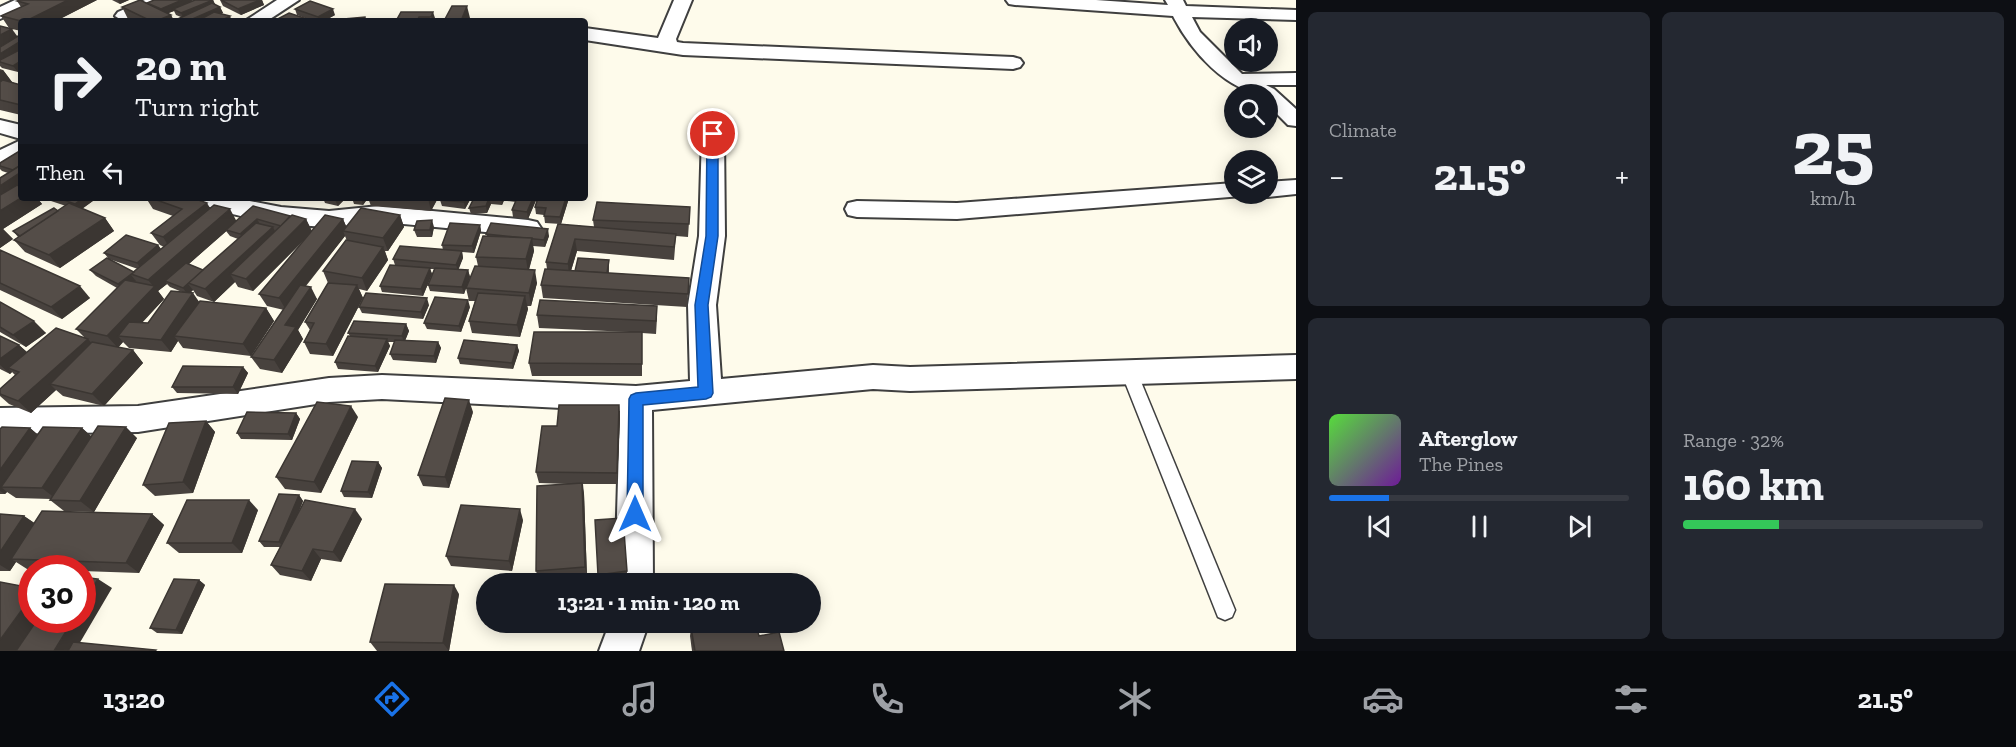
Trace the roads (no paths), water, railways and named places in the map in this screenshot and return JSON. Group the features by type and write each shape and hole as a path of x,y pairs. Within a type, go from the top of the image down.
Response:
{"street":[{"path":"0,14 29,0"},
{"path":"124,16 159,0"},
{"path":"259,18 290,0"},
{"path":"668,45 667,39 683,0"},
{"path":"1015,0 1178,6 1296,15"},
{"path":"1178,6 1192,35 1236,79 1267,93 1296,120"},
{"path":"588,34 668,45 682,50 1013,63"},
{"path":"1236,79 1296,79"},
{"path":"0,126 18,131"},
{"path":"706,393 702,305 712,236 713,134"},
{"path":"0,159 18,149"},
{"path":"1278,188 1296,187"},
{"path":"858,209 957,211 1224,192"},
{"path":"216,201 281,216 329,219 379,214 528,228"},
{"path":"0,421 138,419 329,390 382,387 636,399 873,377 910,379 1296,368"},
{"path":"634,573 636,399"},
{"path":"619,651 626,633"}],"lane":[{"path":"1129,372 1226,609"}]}
